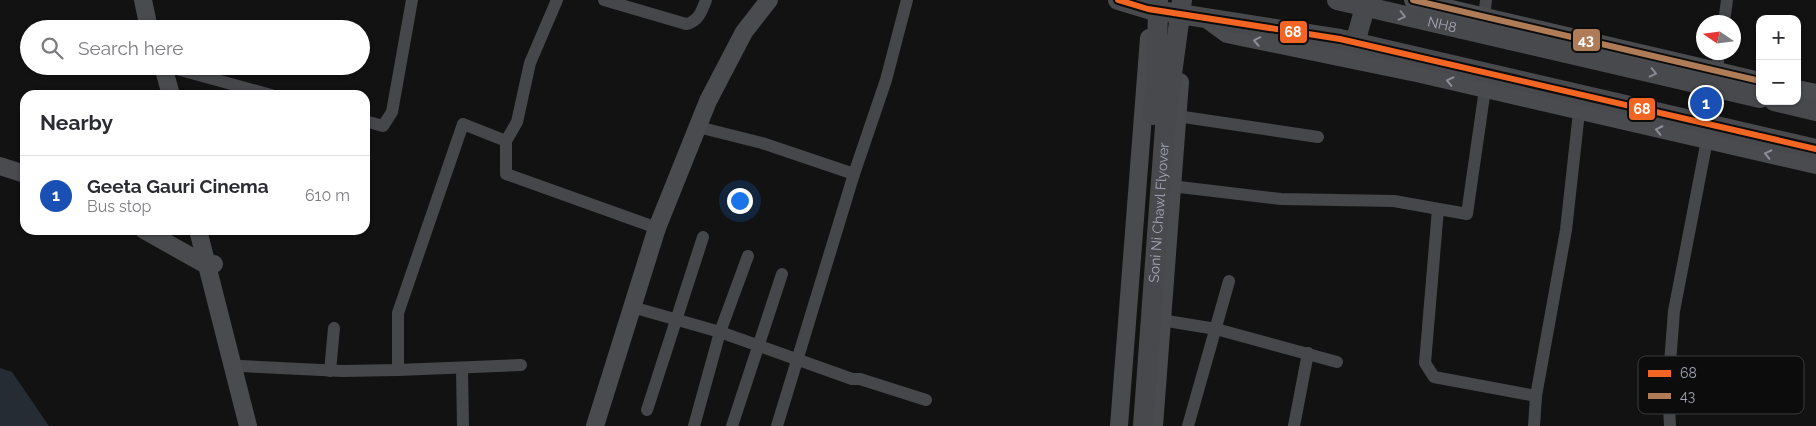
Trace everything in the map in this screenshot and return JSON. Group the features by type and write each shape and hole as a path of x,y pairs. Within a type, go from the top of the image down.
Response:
{"main road":[{"path":"1118,0 1192,11 1355,43 1816,149"},
{"name":"NH8","path":"1337,0 1365,7 1514,34 1545,49 1756,97"},
{"name":"Soni Ni Chawl Flyover","path":"1130,426 1157,70 1153,4"},
{"path":"1355,43 1365,7"},
{"name":"Soni Ni Chawl Flyover","path":"1143,426 1165,126 1192,11"},
{"path":"1545,49 1561,43 1583,42"},
{"path":"1533,84 1570,109"},
{"path":"1791,105 1816,111"}],"street":[{"path":"144,0 147,20"},
{"path":"152,0 155,20"},
{"path":"370,122 382,126 392,112 412,0"},
{"path":"557,0 530,63 516,122 506,141 506,174 657,228"},
{"path":"604,0 686,24 692,23 697,19 706,0"},
{"path":"594,426 657,228 708,101 744,32 769,0"},
{"path":"777,426 854,174 886,80 907,0"},
{"path":"1413,0 1485,9 1514,34 1583,42 1756,80"},
{"path":"1725,15 1727,0"},
{"path":"1119,426 1153,4"},
{"path":"1154,426 1177,116 1192,11 1226,34 1485,89 1816,165"},
{"path":"1717,72 1719,60"},
{"path":"158,75 162,90"},
{"path":"167,75 170,90"},
{"path":"198,75 253,90"},
{"path":"1171,186 1281,199 1394,202 1467,214 1485,89"},
{"path":"1801,90 1816,93"},
{"path":"1534,426 1536,396 1566,230 1570,109"},
{"path":"1177,116 1318,137"},
{"path":"398,370 398,312 463,124 506,141"},
{"path":"698,127 762,143 854,174"},
{"path":"1671,356 1674,311 1707,140"},
{"path":"0,166 20,172"},
{"path":"1438,209 1425,363 1434,377 1536,396"},
{"path":"154,235 211,265"},
{"path":"200,235 211,265 241,366 256,426"},
{"path":"207,235 211,265 248,426"},
{"path":"647,410 703,237"},
{"path":"694,426 720,332 748,256"},
{"path":"732,426 757,345 782,274"},
{"path":"1188,426 1229,281"},
{"path":"632,308 720,332 852,379 860,379 926,400"},
{"path":"1161,320 1216,329 1337,362"},
{"path":"330,371 334,328"},
{"path":"1294,426 1308,353"},
{"path":"241,366 330,371 521,365"},
{"path":"462,368 463,426"}],"shaded area":[{"path":"0,368 12,372 49,426 0,426"}],"transit line":[{"name":"68","path":"1118,0 1148,9 1340,39 1816,149"},
{"name":"43","path":"1413,0 1756,80"}],"place":[{"name":"Geeta Gauri Cinema","path":"1706,103"}]}
